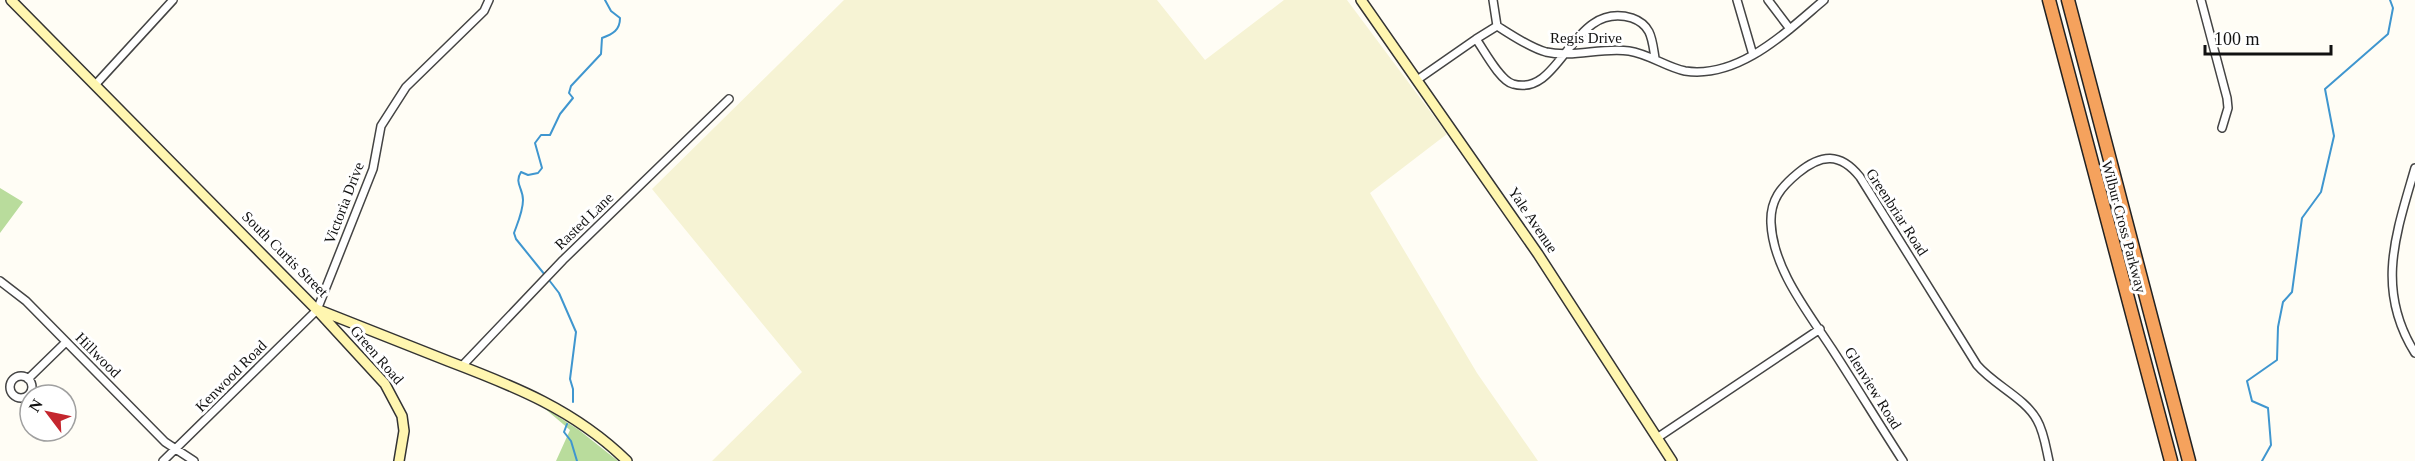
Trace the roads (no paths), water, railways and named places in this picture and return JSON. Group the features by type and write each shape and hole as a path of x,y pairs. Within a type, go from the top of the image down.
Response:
{"highway":[{"name":"Wilbur Cross Parkway","path":"2049,0 2171,461"},
{"name":"Wilbur Cross Parkway","path":"2068,0 2189,461"}],"street":[{"name":"South Curtis Street","path":"11,0 317,310 517,388 567,413 627,461"},
{"path":"96,84 173,0"},
{"name":"Victoria Drive","path":"317,310 373,169 381,126 406,87 484,11 489,0"},
{"name":"Yale Avenue","path":"1361,0 1578,313 1672,461"},
{"path":"1418,81 1497,26 1492,0"},
{"path":"1737,0 1753,55"},
{"path":"1768,0 1790,28"},
{"name":"Regis Drive","path":"1497,26 1545,52 1563,54 1628,51 1655,58 1683,70 1709,73 1753,55 1824,0"},
{"path":"2201,0 2227,98 2228,108 2222,128"},
{"path":"1476,39 1506,82 1516,86 1531,84 1545,75 1576,35 1600,17 1621,14 1640,21 1652,33 1655,58"},
{"name":"Rasted Lane","path":"462,366 550,273 729,99"},
{"name":"Greenbriar Road","path":"1820,329 1792,285 1778,255 1771,222 1772,208 1782,186 1806,167 1826,158 1845,162 1860,177 1977,365 1994,382 2024,405 2037,420 2049,461"},
{"path":"2414,350 2396,308 2391,276 2394,242 2415,168"},
{"name":"Hillwood","path":"0,281 26,301 165,442 194,461"},
{"name":"Kenwood Road","path":"163,461 317,310"},
{"name":"Green Road","path":"317,310 385,384 396,401 402,416 404,431 399,461"},
{"path":"1657,438 1820,329"},
{"name":"Glenview Road","path":"1820,329 1903,461"},
{"path":"28,379 66,342"}],"waterway":[{"path":"545,275 516,239 514,233 523,204 519,176 521,172 528,175 538,173 542,168 535,143 541,135 550,135 560,114 573,98 569,93 571,86 601,54 602,38 613,33 619,26 620,18 611,11 605,0"},
{"path":"2262,461 2271,445 2268,408 2252,401 2247,381 2277,360 2278,327 2283,302 2292,292 2302,218 2321,192 2334,136 2325,89 2388,34 2393,8 2390,0"},
{"path":"549,280 559,293 576,332 570,379 573,402"},
{"path":"567,424 564,432 571,441 577,461"}]}
